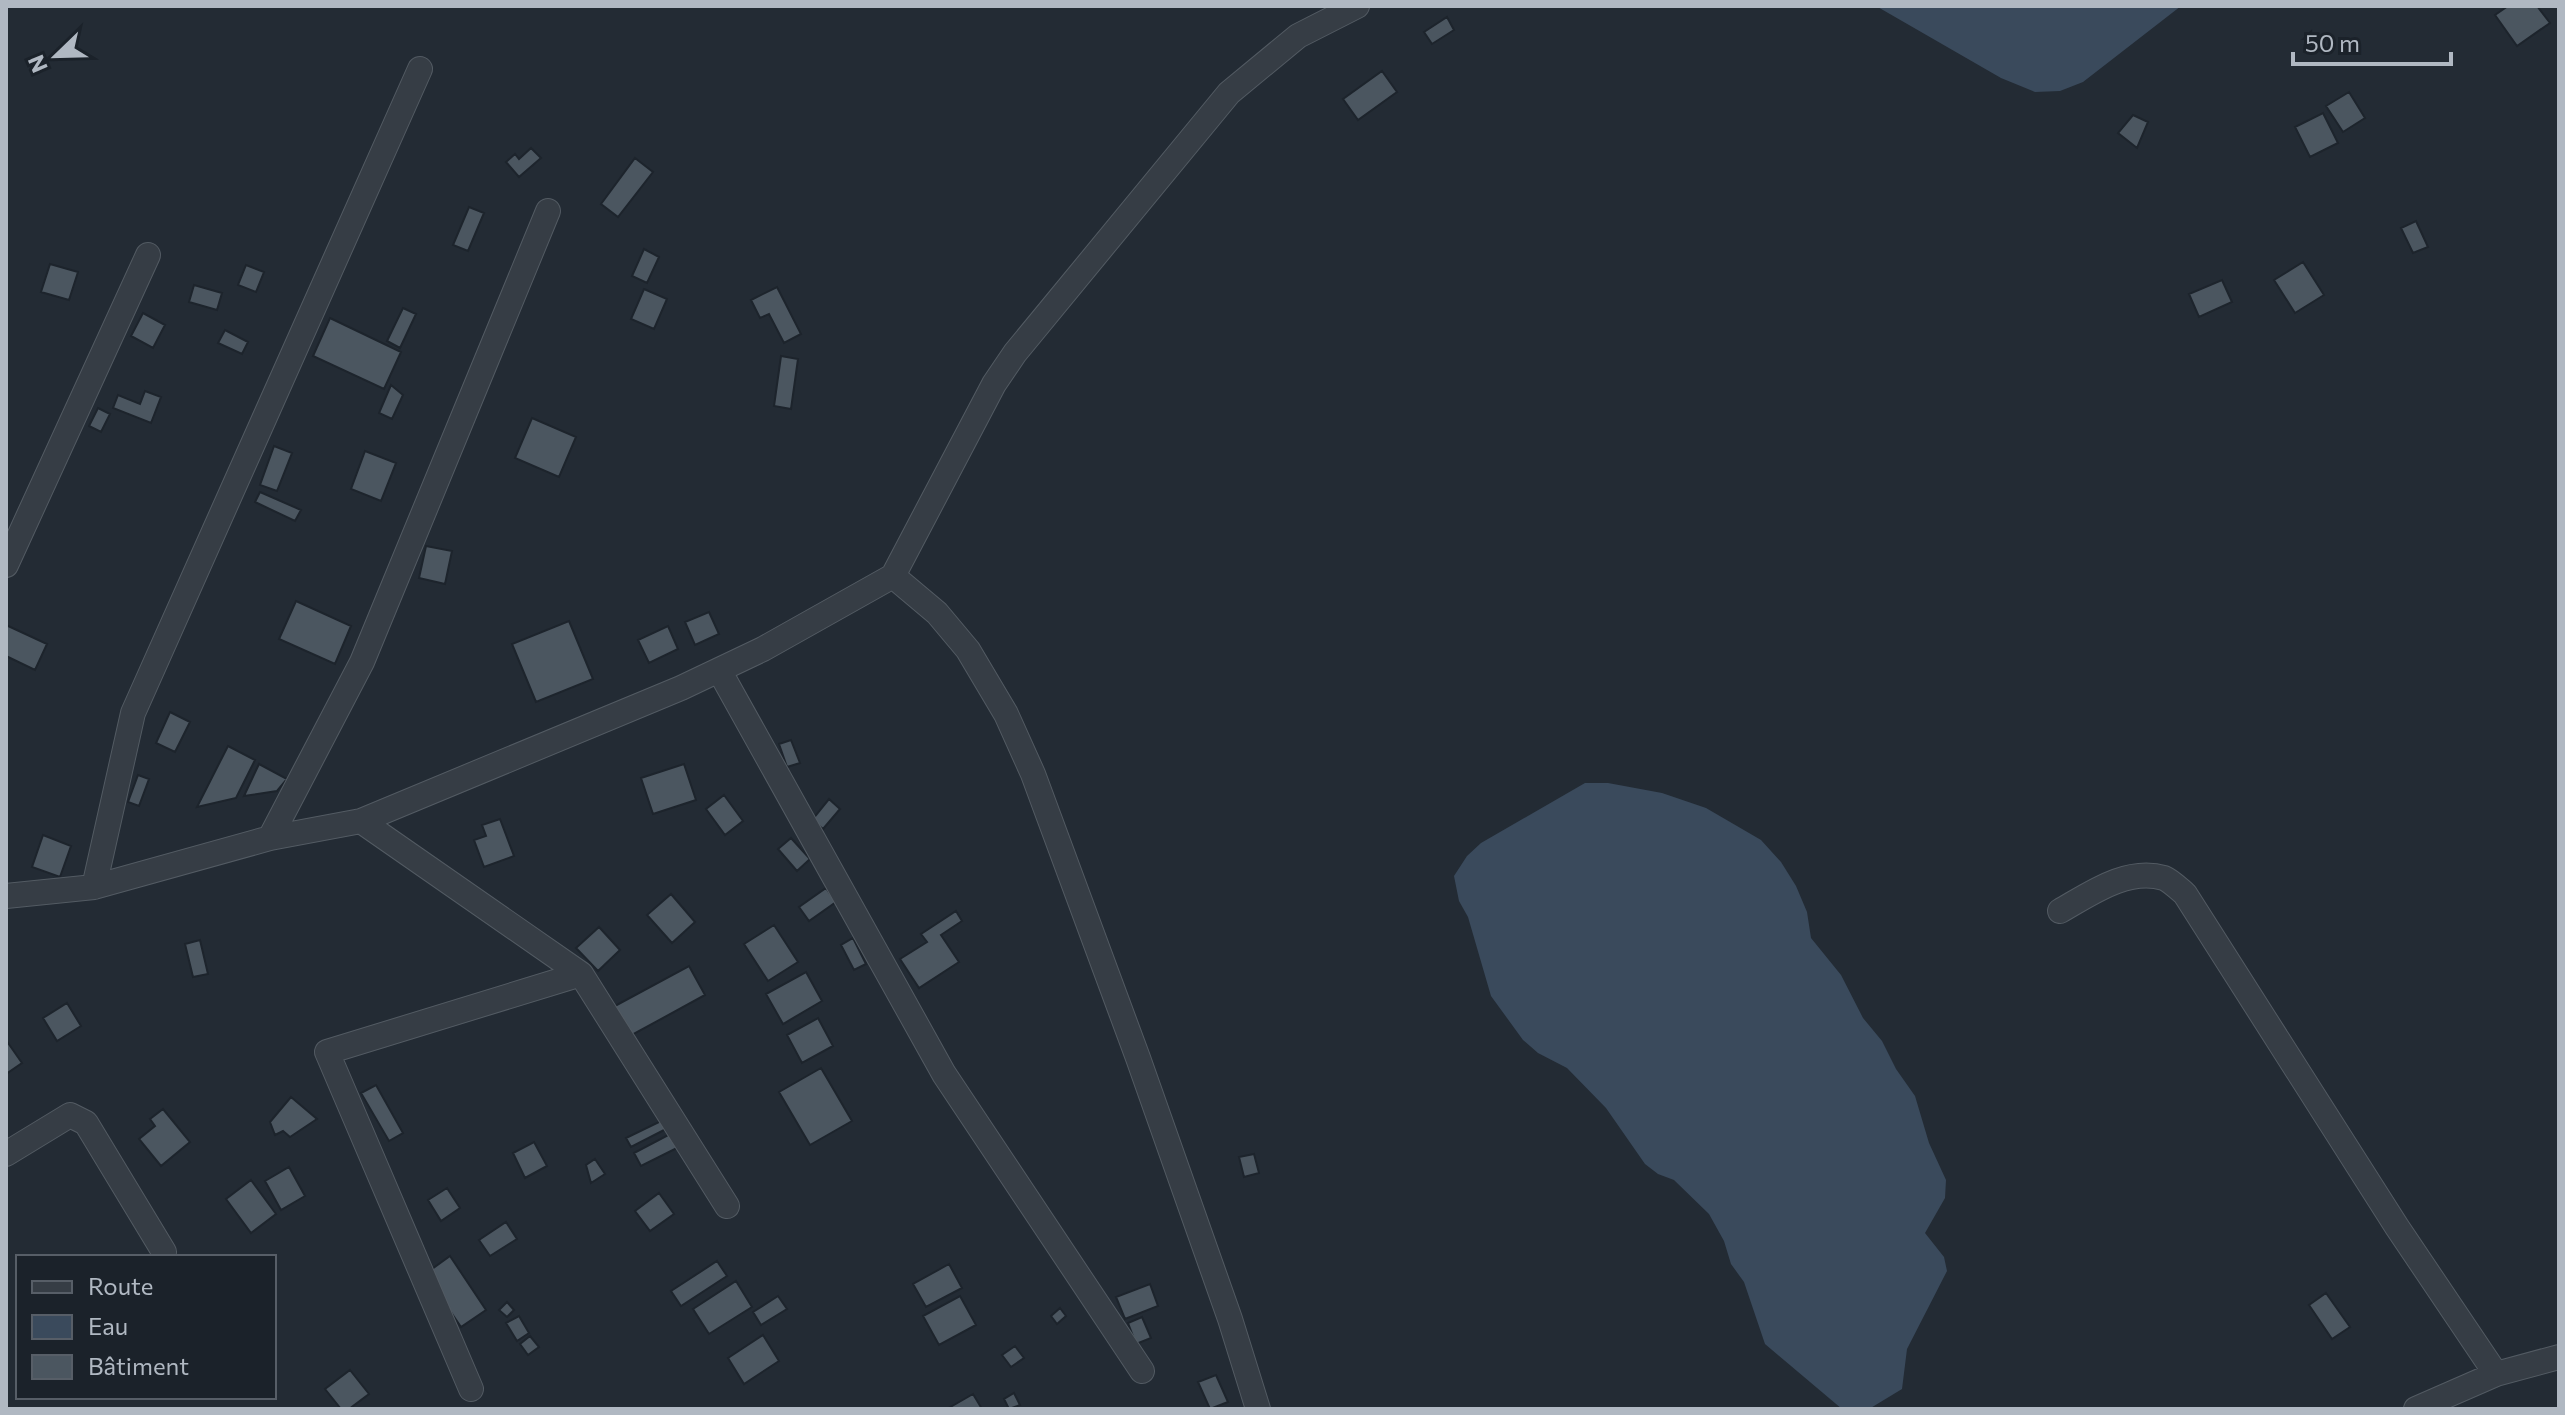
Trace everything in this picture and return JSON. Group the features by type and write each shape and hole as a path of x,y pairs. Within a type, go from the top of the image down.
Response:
{"street":[{"path":"6,896 94,887 270,838 361,821 719,670 763,649 893,576 994,384 1015,353 1229,93 1298,36 1357,6"},
{"path":"94,887 133,713 420,69"},
{"path":"270,838 362,662 548,211"},
{"path":"6,565 148,255"},
{"path":"893,576 937,613 968,650 1006,714 1033,774 1143,1073 1230,1319 1258,1409"},
{"path":"719,670 944,1074 1142,1371"},
{"path":"361,821 581,974 727,1206"},
{"path":"2060,911 2104,887 2143,875 2166,879 2185,894 2397,1227 2496,1374"},
{"path":"471,1389 327,1052 581,974"},
{"path":"6,1154 70,1115 86,1123 164,1252"},
{"path":"2416,1409 2496,1374 2559,1357"}],"water":[{"path":"1876,6 2181,6 2083,82 2060,91 2035,92 2001,78"},
{"path":"1585,783 1608,783 1662,793 1706,808 1761,840 1781,862 1796,886 1807,912 1811,938 1841,975 1863,1018 1882,1041 1896,1069 1915,1096 1929,1143 1946,1180 1945,1198 1925,1233 1944,1257 1947,1271 1907,1349 1902,1389 1869,1409 1842,1409 1765,1344 1744,1282 1731,1264 1724,1241 1709,1214 1674,1180 1658,1174 1645,1164 1606,1108 1567,1068 1538,1053 1523,1040 1491,996 1468,917 1459,901 1454,876 1467,856 1481,843"}],"building":[{"path":"2508,6 2537,6 2550,23 2517,46 2495,15"},
{"path":"1447,17 1454,30 1432,44 1424,32"},
{"path":"1382,71 1397,92 1358,120 1343,99"},
{"path":"2349,92 2365,118 2343,132 2326,106"},
{"path":"2323,113 2338,143 2310,157 2295,127"},
{"path":"2133,115 2148,122 2137,148 2118,133"},
{"path":"531,148 541,158 519,177 506,162 515,154 519,159"},
{"path":"635,158 653,172 618,217 601,204"},
{"path":"469,207 484,213 468,251 453,245"},
{"path":"2416,221 2428,247 2413,253 2401,228"},
{"path":"644,249 659,257 647,283 632,276"},
{"path":"2303,262 2324,295 2295,313 2274,280"},
{"path":"50,264 78,272 69,300 41,292"},
{"path":"246,265 264,272 256,292 238,285"},
{"path":"2222,280 2232,302 2199,317 2189,294"},
{"path":"194,285 222,293 217,310 189,302"},
{"path":"777,287 801,334 784,343 769,314 760,318 751,300"},
{"path":"644,289 667,299 654,329 631,319"},
{"path":"403,308 416,314 400,348 387,341"},
{"path":"143,313 165,325 153,348 131,336"},
{"path":"330,318 401,352 384,389 313,356"},
{"path":"225,330 248,342 242,354 218,343"},
{"path":"781,356 798,359 791,409 774,406"},
{"path":"391,385 403,395 392,419 379,413"},
{"path":"145,391 161,397 151,423 113,408 118,395 140,404"},
{"path":"98,408 110,414 101,432 89,426"},
{"path":"532,418 576,437 559,477 515,458"},
{"path":"274,446 292,453 277,491 260,485"},
{"path":"365,451 396,463 381,501 351,489"},
{"path":"260,492 301,510 295,521 255,502"},
{"path":"426,546 452,551 445,584 419,578"},
{"path":"296,601 351,626 335,664 279,639"},
{"path":"709,612 719,634 695,645 685,622"},
{"path":"569,621 593,679 536,702 512,644"},
{"path":"6,625 47,644 35,670 6,656"},
{"path":"668,626 678,649 649,663 638,640"},
{"path":"170,712 190,722 175,752 156,743"},
{"path":"791,740 800,763 787,767 779,744"},
{"path":"228,746 255,760 236,798 197,807"},
{"path":"259,764 287,779 277,791 244,796"},
{"path":"684,764 696,800 653,814 641,778"},
{"path":"138,775 149,779 139,806 128,802"},
{"path":"724,795 743,821 725,835 706,809"},
{"path":"829,799 840,809 823,829 812,820"},
{"path":"500,819 514,856 484,867 474,840 486,836 482,825"},
{"path":"43,835 71,846 60,877 32,867"},
{"path":"791,838 810,859 797,871 778,849"},
{"path":"826,888 836,902 809,921 799,907"},
{"path":"671,894 695,922 672,943 647,915"},
{"path":"956,911 962,921 941,935 959,962 919,988 900,959 927,942 921,934"},
{"path":"774,925 798,962 768,981 744,944"},
{"path":"599,927 620,950 598,971 576,948"},
{"path":"853,938 866,964 854,970 841,945"},
{"path":"200,940 208,974 193,977 185,944"},
{"path":"689,966 705,995 630,1036 613,1007"},
{"path":"806,972 822,1001 783,1024 766,994"},
{"path":"67,1003 81,1026 57,1041 43,1018"},
{"path":"818,1018 833,1046 802,1063 787,1035"},
{"path":"6,1040 22,1063 6,1074"},
{"path":"821,1068 852,1121 810,1145 779,1092"},
{"path":"376,1085 403,1133 389,1141 361,1093"},
{"path":"291,1097 317,1119 290,1137 283,1131 275,1135 270,1122"},
{"path":"163,1109 190,1142 161,1166 139,1139 155,1126 150,1119"},
{"path":"663,1120 668,1128 631,1147 626,1138"},
{"path":"672,1133 679,1147 641,1166 634,1153"},
{"path":"534,1142 547,1166 525,1178 513,1153"},
{"path":"1254,1154 1259,1173 1244,1177 1239,1157"},
{"path":"595,1159 605,1174 591,1183 586,1165"},
{"path":"289,1167 305,1196 281,1210 265,1181"},
{"path":"251,1180 276,1214 251,1233 226,1199"},
{"path":"447,1188 460,1208 441,1221 428,1200"},
{"path":"659,1193 674,1214 650,1231 635,1211"},
{"path":"506,1222 517,1239 490,1256 479,1240"},
{"path":"450,1256 486,1310 461,1327 425,1274"},
{"path":"717,1261 727,1276 681,1306 671,1291"},
{"path":"949,1264 962,1288 926,1307 913,1284"},
{"path":"736,1281 752,1307 709,1334 693,1309"},
{"path":"1150,1284 1158,1306 1125,1319 1116,1297"},
{"path":"2326,1293 2350,1327 2332,1339 2309,1305"},
{"path":"778,1296 787,1309 761,1325 753,1312"},
{"path":"960,1296 976,1325 939,1345 923,1316"},
{"path":"507,1302 514,1310 507,1317 499,1310"},
{"path":"1060,1308 1066,1316 1057,1324 1051,1316"},
{"path":"519,1316 529,1333 517,1341 506,1323"},
{"path":"1142,1317 1151,1338 1136,1344 1128,1323"},
{"path":"763,1335 779,1361 744,1384 728,1358"},
{"path":"530,1336 539,1347 528,1355 520,1344"},
{"path":"1015,1346 1024,1358 1011,1367 1002,1355"},
{"path":"350,1370 369,1394 349,1409 341,1409 325,1389"},
{"path":"1216,1375 1228,1402 1210,1409 1198,1382"},
{"path":"1014,1393 1020,1405 1009,1409 1004,1399"},
{"path":"973,1394 982,1409 947,1409"}]}
